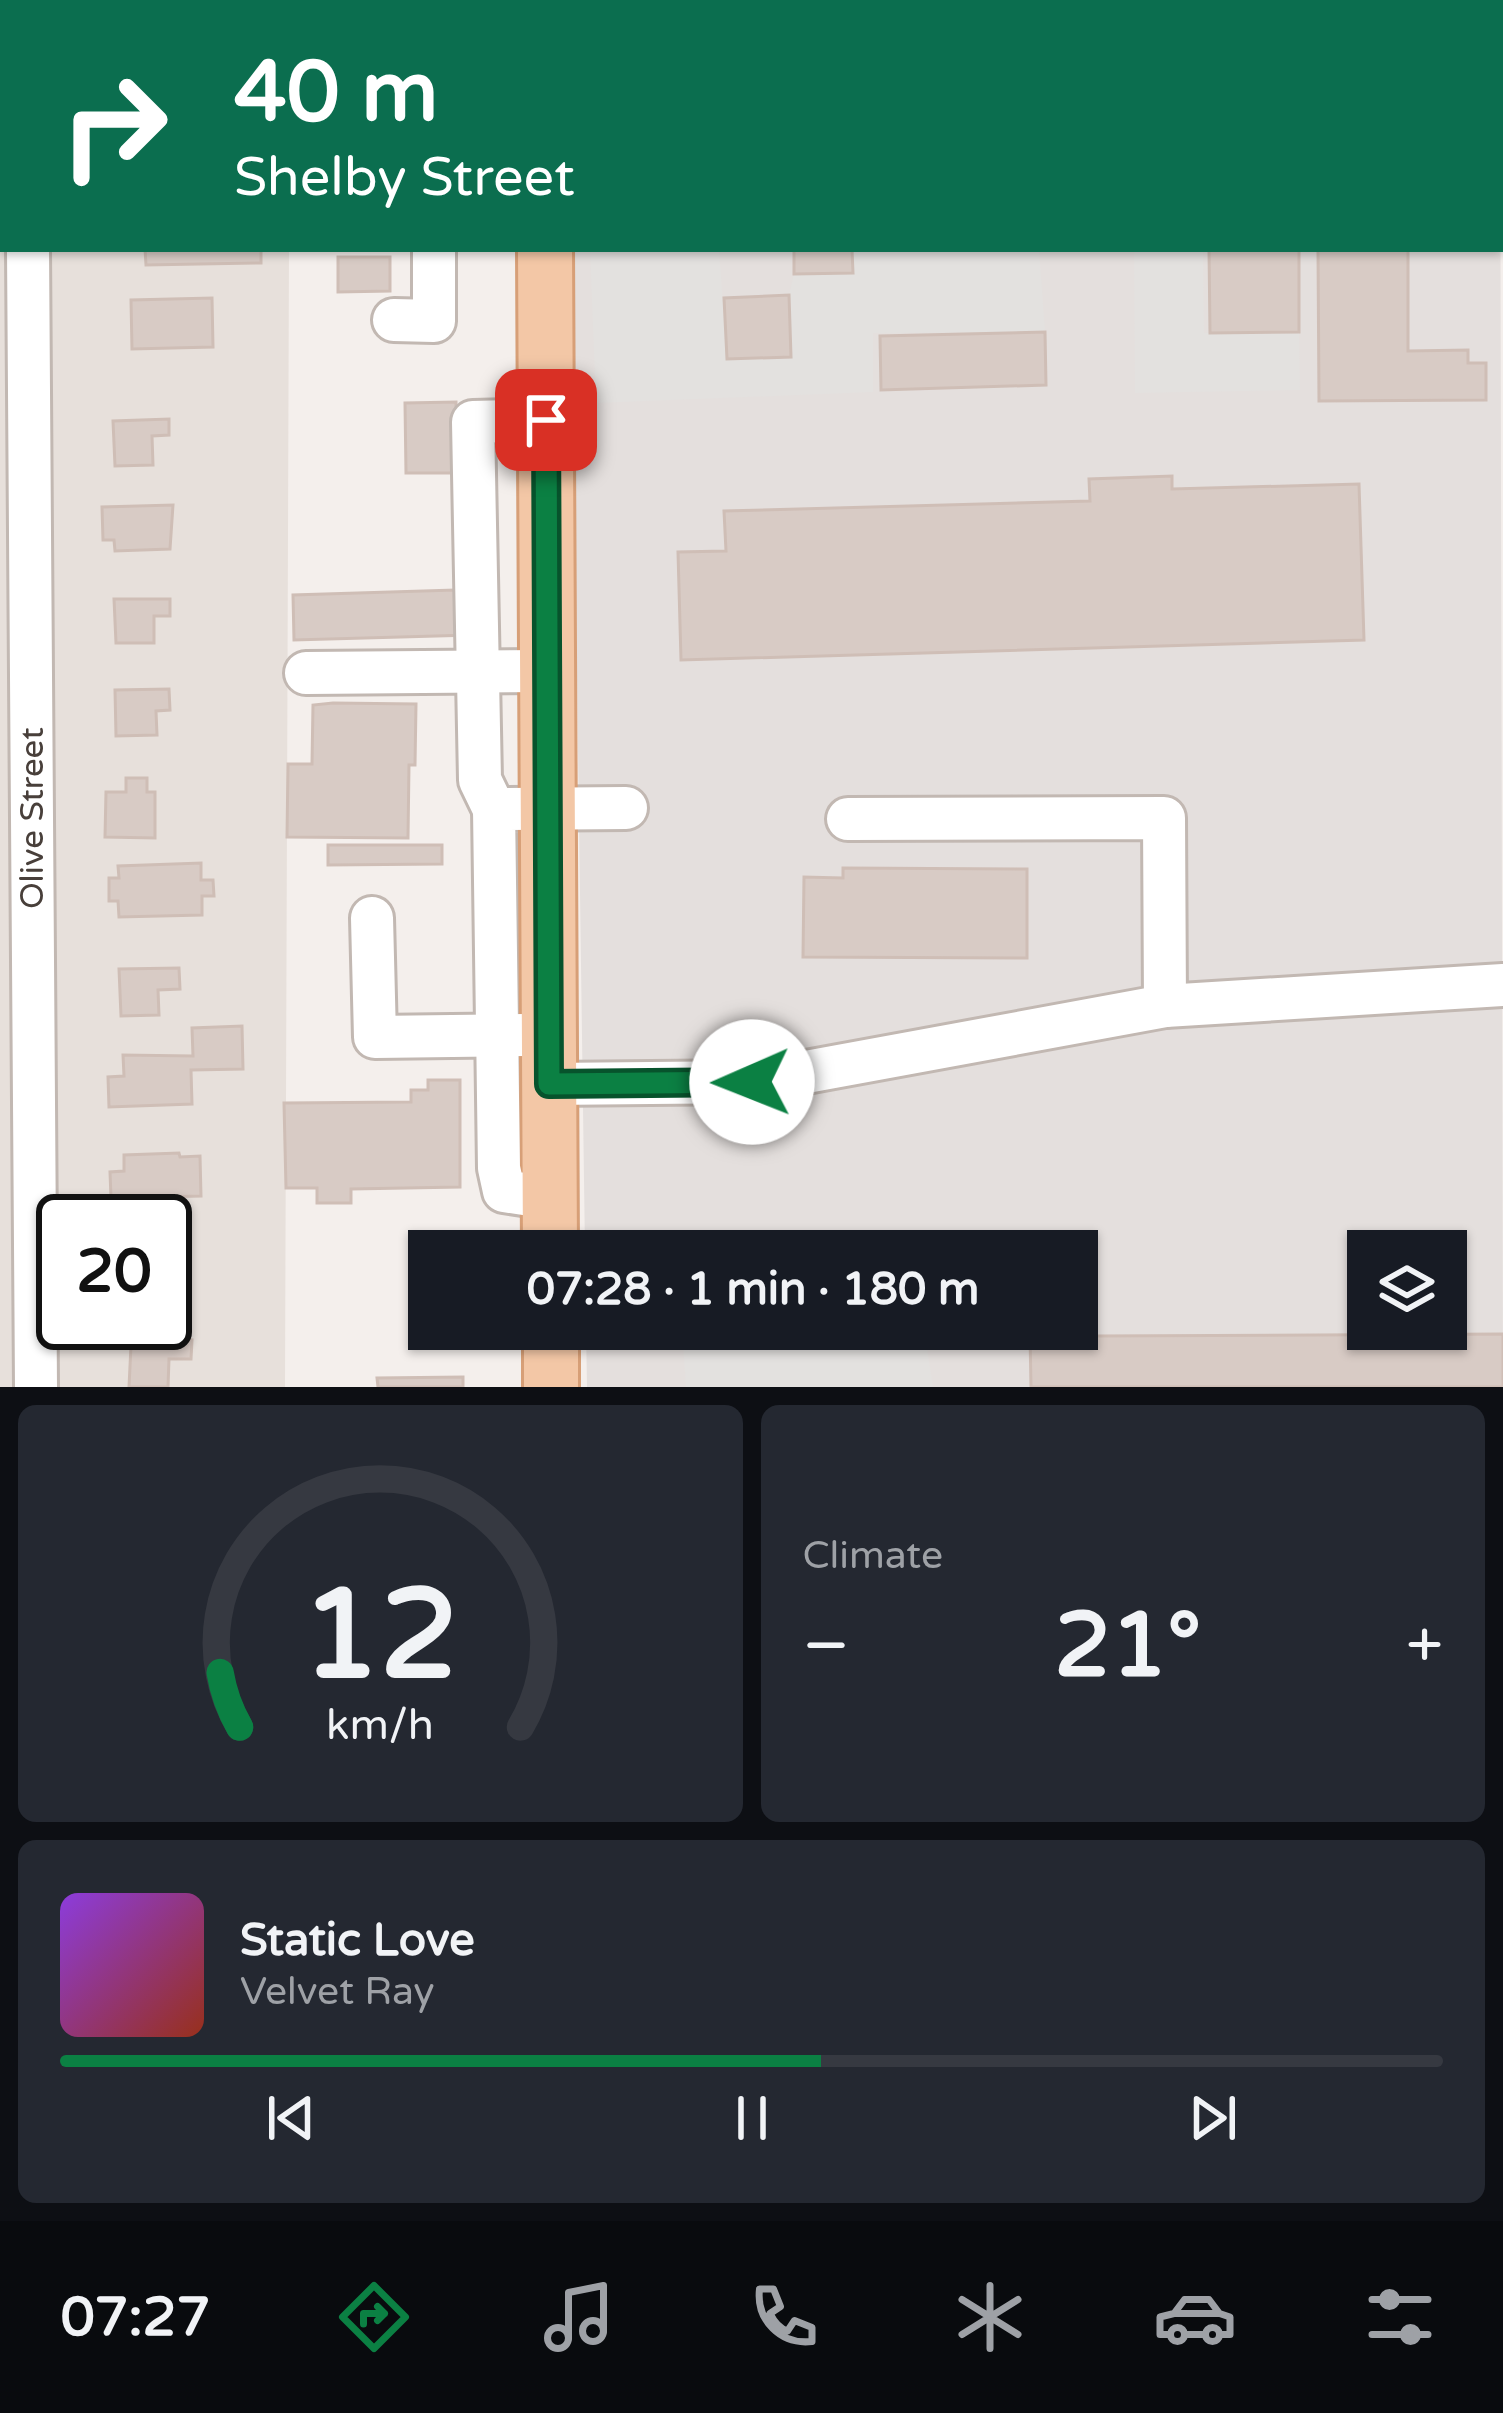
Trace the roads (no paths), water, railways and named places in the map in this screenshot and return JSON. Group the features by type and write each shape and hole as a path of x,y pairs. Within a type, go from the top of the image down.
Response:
{"main road":[{"path":"545,252 548,808 532,1052 550,1225"},
{"path":"550,1350 551,1387"}],"street":[{"name":"Olive Street","path":"28,252 36,1387"},
{"path":"394,320 434,321 434,252"},
{"path":"546,420 472,422 480,780 494,808 532,1052 499,1168 504,1191 550,1225"},
{"path":"306,674 547,671"},
{"path":"494,808 626,808"},
{"path":"848,819 1164,818 1165,1006"},
{"path":"372,918 375,1037 532,1052 752,1082 1165,1006 1503,985"}]}
